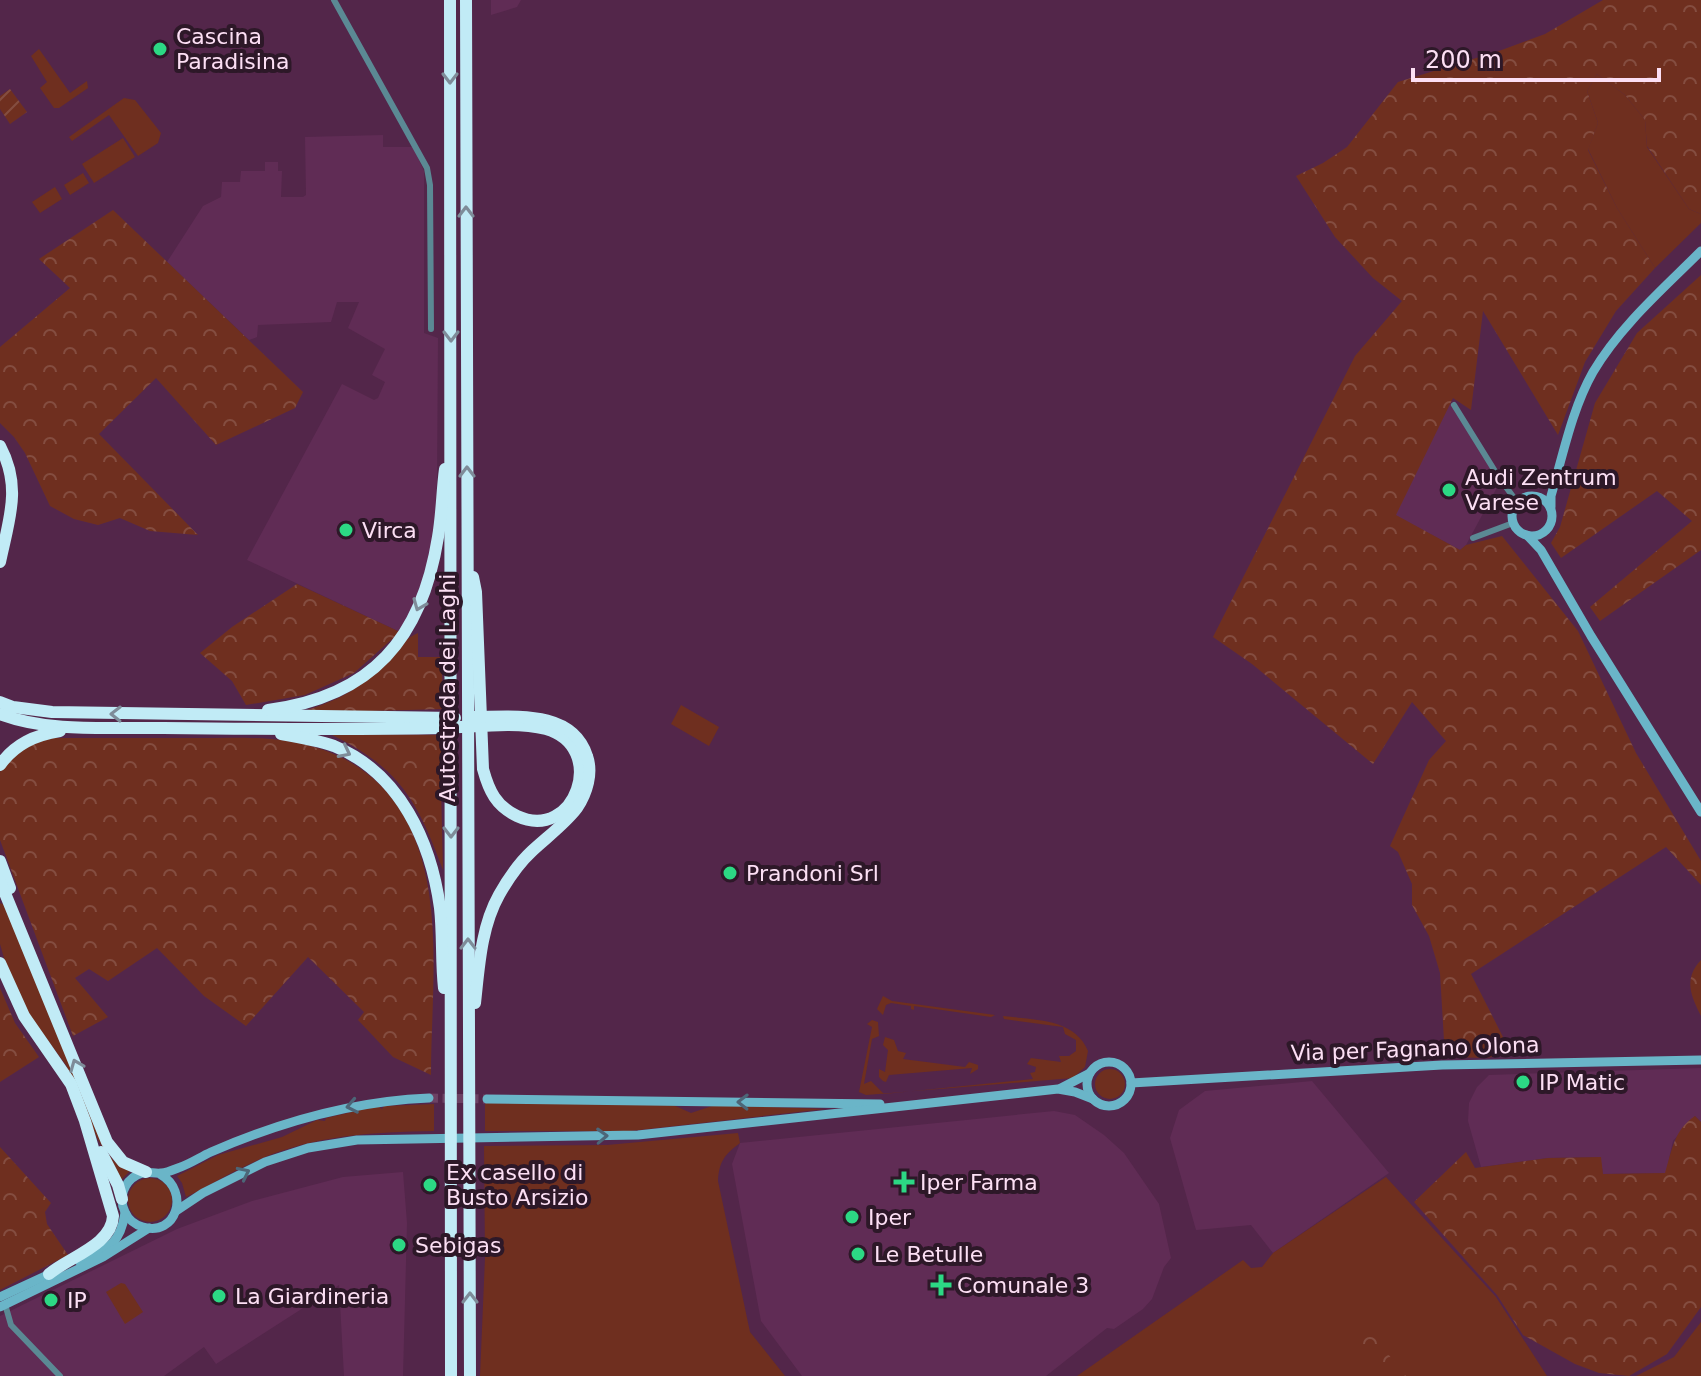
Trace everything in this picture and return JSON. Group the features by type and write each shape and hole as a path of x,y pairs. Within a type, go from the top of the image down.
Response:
{"highway":[{"name":"Autostrada dei Laghi","path":"450,0 451,1376"},
{"name":"Autostrada dei Laghi","path":"466,0 470,1376"},
{"path":"194,715 268,710 320,700 344,689 383,662 413,619 429,580 439,536 451,418"},
{"path":"0,446 13,478 14,497 0,562"},
{"path":"467,550 476,592 483,769 488,787 496,802 508,812 536,821 561,813 577,791 580,766 577,754 563,736 549,730 506,722"},
{"path":"0,702 13,707 52,712 417,723"},
{"path":"0,714 50,726 242,729 506,722 534,718 568,729 578,738 585,751 589,779 577,808 528,854 497,898 484,934 469,1050"},
{"path":"0,765 12,750 32,738 45,733 91,727"},
{"path":"242,729 307,738 336,747 383,778 408,810 425,847 436,885 450,1052"},
{"path":"0,861 40,965 43,981"},
{"path":"0,881 111,1150 123,1162 146,1172"},
{"path":"0,963 24,1016 66,1074 85,1121 112,1208 113,1224 102,1240 60,1264 49,1274"},
{"path":"85,1121 122,1199"}],"main road":[{"path":"1546,558 1546,531 1552,520 1556,479 1593,372 1615,340 1701,251"},
{"path":"1546,531 1537,535 1522,533 1513,523 1513,510 1517,502 1551,486 1556,479"},
{"path":"1534,495 1546,500 1551,507"},
{"path":"1527,535 1546,558 1701,812"},
{"name":"Via per Fagnano Olona","path":"1131,1083 1427,1066 1701,1060"},
{"path":"2,1303 103,1257 149,1228 165,1224 176,1211 265,1162 357,1140 638,1135 1058,1089 1104,1063 1117,1064 1127,1071 1131,1083 1128,1095 1119,1103 1107,1105 1058,1089"},
{"path":"1090,1073 1088,1086 1093,1099"},
{"path":"160,1174 211,1152 336,1109 429,1098"},
{"path":"487,1099 908,1104"},
{"path":"2,1303 49,1274 113,1243 120,1234 125,1213 122,1199 129,1181 146,1172 168,1178 178,1193 176,1211"},
{"path":"125,1213 135,1223 149,1228"}],"street":[{"path":"334,0 427,168 430,185 431,329"},
{"path":"1454,405 1517,502"},
{"path":"1473,538 1513,523"},
{"path":"2,1303 11,1325 60,1376"},
{"path":"0,1321 11,1325"}],"shaded area":[{"path":"491,0 521,0 517,7 491,15"},
{"path":"383,135 383,147 413,147 424,171 424,333 438,338 434,528 418,596 400,632 247,560 342,384 374,400 385,382 372,375 385,349 348,328 359,302 337,302 331,322 258,325 257,337 249,340 167,262 203,206 221,197 222,182 240,182 241,171 265,171 265,162 278,162 278,171 282,171 281,197 303,197 306,195 305,137"},
{"path":"1450,403 1501,480 1466,545 1460,550 1395,515"},
{"path":"1701,1068 1701,1122 1695,1116 1673,1141 1666,1173 1603,1174 1600,1157 1548,1158 1481,1167 1468,1121 1469,1103 1477,1087 1489,1075"},
{"path":"1312,1081 1389,1173 1273,1253 1251,1225 1196,1230 1170,1138 1179,1110 1205,1091"},
{"path":"1054,1111 1075,1115 1104,1135 1124,1153 1159,1204 1171,1258 1164,1267 1152,1299 1143,1309 1114,1329 1107,1328 1046,1376 802,1376 761,1321 732,1164 740,1143"},
{"path":"403,1172 407,1223 403,1376 344,1376 339,1285 216,1364 204,1347 164,1376 0,1376 0,1316 177,1229 252,1201 343,1177"}],"green space":[{"path":"1603,0 1701,0 1701,214 1689,209 1647,146 1645,120 1625,95 1597,74 1587,91 1598,123 1588,150 1617,208 1655,268 1616,311 1585,362 1558,435 1483,311 1471,410 1453,398 1396,515 1460,550 1466,545 1502,536 1578,631 1636,753 1701,861 1701,885 1666,847 1471,974 1503,1037 1500,1055 1487,1058 1445,1057 1440,973 1429,936 1412,905 1412,884 1398,852 1390,846 1429,760 1446,741 1412,702 1373,764 1252,664 1213,637 1355,356 1402,301 1373,278 1335,237 1296,176 1347,147 1398,82 1545,34"},
{"path":"39,49 70,93 87,81 88,88 59,108 54,108 40,88 47,82 31,56"},
{"path":"1597,74 1625,95 1645,120 1647,147 1689,209 1701,214 1701,223 1655,268 1617,208 1588,149 1598,123 1587,91"},
{"path":"10,89 27,112 10,124 0,109 0,96"},
{"path":"124,98 135,100 161,133 158,143 138,156 109,115 72,141 69,137"},
{"path":"123,138 135,157 94,183 82,164"},
{"path":"83,173 89,183 70,195 64,185"},
{"path":"55,187 62,199 40,213 32,202"},
{"path":"113,210 303,392 295,408 216,445 156,378 99,434 198,535 150,531 120,518 98,525 74,519 50,506 25,453 0,423 0,347 70,288 39,259"},
{"path":"1701,275 1701,550 1600,621 1590,607 1692,521 1657,491 1561,558 1551,543 1560,527 1595,403 1637,333"},
{"path":"297,584 400,632 354,673 305,695 246,705 232,681 200,653 232,627"},
{"path":"418,633 418,657 441,657 444,709 298,713 328,703 354,689 404,641"},
{"path":"681,705 719,727 709,746 671,724"},
{"path":"330,734 444,735 441,788 443,870 424,824 403,788 374,760"},
{"path":"40,738 271,739 304,744 333,754 358,767 380,785 398,806 412,832 429,893 434,961 431,1075 393,1057 358,1020 364,1012 308,957 246,1026 204,996 157,948 108,981 89,969 75,978 108,1017 73,1036 0,840 0,772 12,755"},
{"path":"0,903 5,905 106,1151 114,1161 130,1171 121,1180 97,1138 66,1065 30,1016 6,965 0,944"},
{"path":"1701,960 1701,1016 1690,981"},
{"path":"0,988 15,1023 39,1057 0,1082"},
{"path":"883,996 892,1001 995,1015 991,1017 914,1006 914,1010 911,1006 891,1003 886,1005 883,1015 877,1009"},
{"path":"1003,1016 1064,1026 1082,1040 1088,1051 1085,1067 1073,1078 910,1091 1033,1079 1030,1073 1035,1072 1036,1067 1027,1064 1031,1058 1061,1062 1059,1056 1069,1056 1076,1051 1076,1040 1065,1034 1063,1027 1004,1019"},
{"path":"872,1020 878,1022 879,1036 872,1039 864,1084 871,1081 884,1094 866,1095 859,1092 872,1027 867,1024"},
{"path":"885,1037 894,1040 898,1051 906,1053 903,1059 965,1067 969,1062 978,1065 978,1069 970,1074 972,1068 889,1075 886,1082 883,1081 879,1077 879,1069 885,1072 888,1050 883,1045"},
{"path":"1110,1069 1121,1073 1125,1084 1121,1095 1110,1099 1099,1095 1095,1084 1099,1073"},
{"path":"485,1103 671,1104 691,1113 715,1105 825,1109 630,1131 485,1131"},
{"path":"434,1104 434,1131 367,1134 301,1145 258,1160 186,1197 177,1176 218,1155 282,1137 317,1120 325,1121 326,1118 378,1106 382,1109 384,1106"},
{"path":"1695,1116 1701,1122 1701,1307 1667,1354 1629,1376 1599,1373 1575,1364 1523,1335 1497,1295 1414,1202 1466,1152 1475,1168 1548,1158 1601,1157 1603,1174 1665,1173 1678,1134"},
{"path":"738,1133 740,1143 723,1159 718,1181 750,1332 785,1376 480,1376 485,1258 484,1146 607,1145"},
{"path":"0,1147 51,1203 45,1212 47,1224 68,1255 0,1290"},
{"path":"1386,1177 1496,1297 1547,1376 1077,1376 1243,1260 1251,1268 1262,1267 1273,1253"},
{"path":"150,1178 166,1184 172,1200 166,1216 150,1222 134,1216 128,1200 134,1184"},
{"path":"121,1283 125,1284 143,1312 125,1324 106,1292"},
{"path":"1701,1322 1701,1376 1636,1376 1674,1357"},
{"path":"1350,1328 1370,1332 1406,1376 1392,1376 1355,1335 1346,1338 1342,1344 1337,1343 1338,1338"}],"tunnel":[{"path":"429,1098 487,1099"}],"place":[{"name":"Cascina Paradisina","path":"160,49"},
{"name":"Audi Zentrum Varese","path":"1449,490"},
{"name":"Virca","path":"346,530"},
{"name":"Prandoni Srl","path":"730,873"},
{"name":"IP Matic","path":"1523,1082"},
{"name":"Iper Farma","path":"904,1182"},
{"name":"Ex casello di Busto Arsizio","path":"430,1185"},
{"name":"Iper","path":"852,1217"},
{"name":"Sebigas","path":"399,1245"},
{"name":"Le Betulle","path":"858,1254"},
{"name":"Comunale 3","path":"941,1285"},
{"name":"La Giardineria","path":"219,1296"},
{"name":"IP","path":"51,1300"}]}
